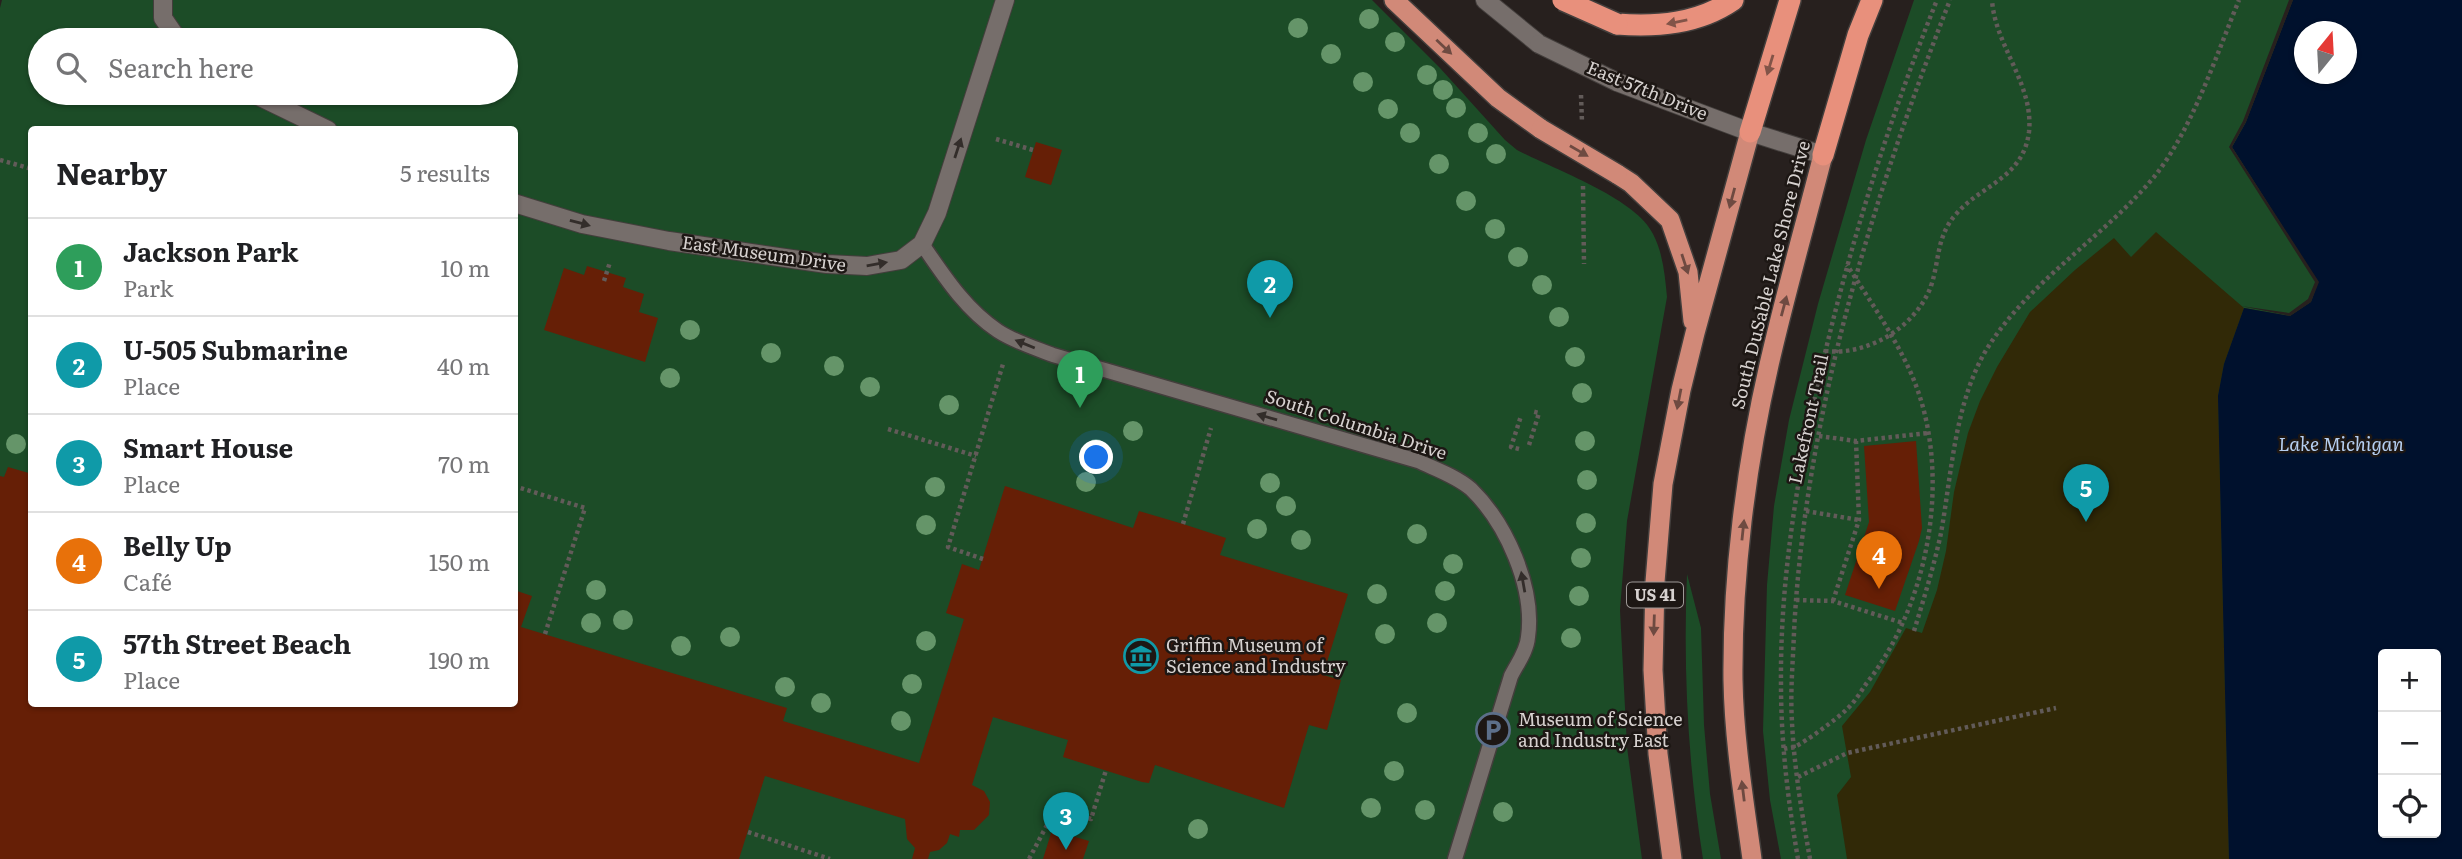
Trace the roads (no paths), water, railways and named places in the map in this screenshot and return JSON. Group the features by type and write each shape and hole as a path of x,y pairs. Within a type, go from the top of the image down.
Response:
{"highway":[{"path":"1394,0 1498,98 1541,129 1631,183 1670,220 1688,272 1695,332"},
{"path":"1563,0 1617,24 1644,26 1680,23 1721,8 1733,0"},
{"name":"US 41","path":"1672,859 1658,754 1653,670 1655,582 1663,484 1695,332 1750,132 1790,0"},
{"name":"South DuSable Lake Shore Drive","path":"1752,859 1733,681 1737,585 1747,486 1768,366 1823,155 1858,35 1872,0"}],"street":[{"path":"163,0 163,18 170,28"},
{"path":"922,244 937,213 1005,0"},
{"name":"East 57th Drive","path":"1485,0 1539,44 1617,82 1750,132 1823,155"},
{"path":"277,105 320,126"},
{"name":"East Museum Drive","path":"518,204 582,224 827,264 867,266 901,260 922,244"}],"lane":[{"name":"South Columbia Drive","path":"922,244 963,300 999,331 1019,342 1054,355 1418,461 1470,488 1500,526 1520,569 1528,612 1529,635 1511,676 1455,859"}],"water":[{"name":"Lake Michigan","path":"2293,0 2462,0 2462,859 2229,859 2218,396 2224,364 2244,308 2290,316 2311,302 2318,282 2232,147 2246,122"}],"place":[{"name":"U-505 Submarine","path":"1270,318"},
{"name":"Jackson Park","path":"1080,408"},
{"name":"57th Street Beach","path":"2086,522"},
{"name":"Belly Up","path":"1879,589"},
{"name":"Griffin Museum of Science and Industry","path":"1141,656"},
{"name":"Museum of Science and Industry East","path":"1493,730"},
{"name":"Smart House","path":"1066,850"}]}
